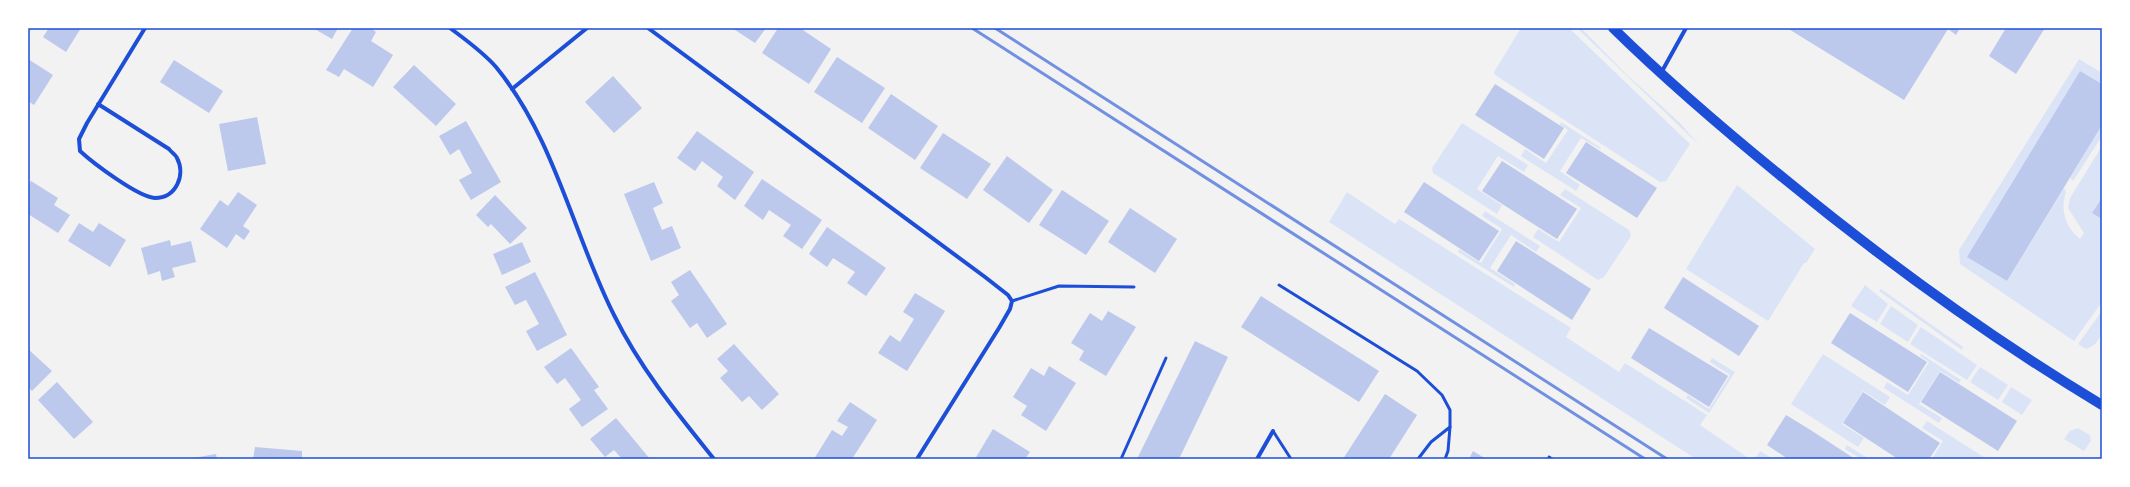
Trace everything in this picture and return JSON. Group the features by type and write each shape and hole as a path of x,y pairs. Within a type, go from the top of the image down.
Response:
{"main road":[{"path":"1613,28 1660,75 1804,197 1880,256 1956,312 2032,363 2102,405"}],"street":[{"path":"98,104 168,149 177,157 181,172 177,187 166,195 155,198 141,194 93,162 80,151 78,139 98,104 145,28"},
{"path":"450,28 482,53 512,89 538,134 554,168 586,252 614,315 644,368 714,459"},
{"path":"512,89 587,28"},
{"path":"648,28 972,268 1008,295 1012,301 1010,309 999,328 917,459"},
{"path":"1660,75 1686,28"},
{"path":"1257,459 1273,431"}],"lane":[{"path":"1279,285 1417,371 1442,395 1450,410 1448,451 1444,459"},
{"path":"1012,301 1059,286 1134,287"},
{"path":"1121,459 1166,358"},
{"path":"1418,459 1431,442 1450,427"},
{"path":"1273,431 1291,459"}],"shaded area":[{"path":"1521,28 1569,28 1690,144 1666,181 1660,182 1495,75 1494,72"},
{"path":"1577,28 1581,28 1625,73 1679,122 1699,145"},
{"path":"2079,59 2102,73 2102,84 2080,71 1968,257 2007,281 2064,188 2066,192 2064,199 2065,218 2067,224 2080,239 2084,233 2068,208 2070,198 2102,146 2102,198 2093,213 2102,219 2102,302 2074,341 1960,264 1959,250"},
{"path":"1561,122 1601,148 1600,149 1581,138 1560,171 1580,185 1576,191 1521,156 1525,149 1546,163 1568,130 1560,125"},
{"path":"1462,123 1528,165 1524,172 1498,156 1477,189 1502,205 1497,214 1433,173 1432,168"},
{"path":"2102,125 2102,136 2073,181 2070,178"},
{"path":"1737,185 1815,249 1806,263 1804,263 1768,321 1686,269"},
{"path":"1565,189 1629,230 1631,236 1604,277 1598,280 1533,237 1538,229 1559,242 1581,208 1560,195"},
{"path":"1347,192 1395,224 1399,219 1571,328 1566,337 1619,372 1625,363 1707,415 1700,425 1750,459 1696,459 1329,222"},
{"path":"1485,211 1540,246 1536,252 1511,235 1490,268 1515,284 1514,287 1458,252 1459,249 1481,263 1502,229 1482,216"},
{"path":"1865,285 1888,304 1877,322 1851,306"},
{"path":"1881,289 1963,347 1962,350 1879,291"},
{"path":"1891,306 1918,325 1908,342 1880,324"},
{"path":"2102,311 2102,328 2099,339 2096,343 2086,349 2078,344"},
{"path":"1921,327 1977,365 1967,380 1910,344"},
{"path":"1823,354 1890,397 1885,405 1863,391 1842,424 1864,438 1858,447 1791,404"},
{"path":"1921,354 1961,380 1959,383 1940,371 1919,404 1942,418 1939,423 1884,388 1887,382 1908,395 1929,362 1920,356"},
{"path":"1712,358 1735,372 1709,413 1686,398 1688,395 1709,409 1730,375 1710,362"},
{"path":"1980,367 2008,385 1998,400 1970,382"},
{"path":"2011,387 2032,400 2022,415 2002,402"},
{"path":"1927,421 1987,459 1932,459 1943,441 1922,428"},
{"path":"2078,428 2090,435 2091,441 2084,451 2064,439 2070,431"},
{"path":"1847,445 1869,459 1861,459 1845,449"},
{"path":"1760,451 1773,459 1755,459"}],"building":[{"path":"49,28 81,28 66,52 43,37"},
{"path":"313,28 338,28 332,39"},
{"path":"353,28 371,28 376,32 371,41 393,55 373,87 344,69 339,77 326,70"},
{"path":"732,28 766,28 755,43"},
{"path":"778,28 800,28 831,49 809,84 762,53"},
{"path":"1787,28 1960,28 1956,35 1948,29 1904,100"},
{"path":"2006,28 2045,28 2016,74 1989,56"},
{"path":"837,57 885,88 862,123 814,92"},
{"path":"28,59 53,75 34,105 28,101"},
{"path":"174,60 223,91 209,113 160,82"},
{"path":"414,65 456,104 436,126 393,87"},
{"path":"2080,71 2102,84 2102,125 2007,281 1967,257"},
{"path":"613,76 642,108 614,133 585,102"},
{"path":"1495,84 1564,128 1544,159 1475,115"},
{"path":"891,94 938,126 915,160 868,128"},
{"path":"257,117 266,164 228,171 219,124"},
{"path":"466,121 501,182 471,200 459,180 472,173 459,149 450,155 439,136"},
{"path":"697,131 754,172 735,200 717,186 723,177 702,161 695,171 677,158"},
{"path":"943,133 991,164 967,199 920,168"},
{"path":"1586,142 1657,188 1637,218 1566,173"},
{"path":"1007,156 1053,190 1029,223 983,190"},
{"path":"1502,161 1577,209 1557,239 1482,191"},
{"path":"762,179 822,220 802,249 783,236 791,225 769,210 763,220 744,206"},
{"path":"31,181 58,198 54,205 70,215 58,233 28,214 28,185"},
{"path":"654,182 663,203 653,208 662,230 672,226 681,248 651,261 624,194"},
{"path":"1424,182 1499,231 1479,261 1404,212"},
{"path":"1062,190 1109,221 1086,255 1039,225"},
{"path":"238,192 257,205 243,226 250,231 244,240 236,234 227,248 200,229 220,200 228,206"},
{"path":"495,195 527,228 510,244 491,224 488,227 476,215"},
{"path":"2102,198 2102,219 2092,213"},
{"path":"1130,208 1177,239 1155,273 1108,242"},
{"path":"79,223 93,232 99,223 126,240 110,267 68,241"},
{"path":"827,227 886,268 866,296 847,283 855,272 833,258 827,267 809,254"},
{"path":"170,240 171,246 191,241 196,262 172,268 175,277 162,281 160,271 148,275 141,248"},
{"path":"1516,241 1591,289 1572,320 1497,271"},
{"path":"522,242 531,262 502,275 493,254"},
{"path":"690,270 727,324 707,338 697,323 690,328 671,301 679,295 671,282"},
{"path":"535,272 567,335 537,351 526,331 539,324 526,300 515,305 505,287"},
{"path":"1683,277 1759,326 1739,356 1664,308"},
{"path":"915,293 945,311 907,371 878,353 890,335 900,342 914,319 903,312"},
{"path":"1261,296 1379,371 1359,402 1241,327"},
{"path":"1108,311 1136,327 1106,376 1079,360 1084,351 1071,343 1090,313 1102,321"},
{"path":"1850,313 1927,362 1908,392 1831,343"},
{"path":"1649,328 1728,376 1709,407 1631,358"},
{"path":"1195,341 1228,357 1179,459 1137,459"},
{"path":"734,344 779,394 762,410 749,396 742,402 720,378 728,371 717,359"},
{"path":"571,348 599,387 594,390 608,409 582,427 569,409 581,400 565,378 557,384 544,367"},
{"path":"28,349 52,371 32,391 28,387"},
{"path":"1049,366 1076,383 1046,431 1021,415 1027,406 1013,397 1031,368 1044,376"},
{"path":"1940,372 2017,421 1998,451 1921,402"},
{"path":"57,382 93,422 74,439 38,400"},
{"path":"1863,392 1940,443 1929,459 1898,459 1843,423"},
{"path":"1385,394 1417,415 1389,459 1343,459"},
{"path":"850,402 877,420 852,459 814,459 832,430 842,436 848,427 837,421"},
{"path":"1786,415 1855,459 1788,459 1767,445"},
{"path":"616,418 650,459 622,459 614,450 605,457 590,439"},
{"path":"993,429 1030,452 1025,459 975,459"},
{"path":"255,447 302,451 302,459 253,459"},
{"path":"1473,451 1486,459 1469,459"},
{"path":"216,454 217,459 193,459 193,458"}],"railway":[{"path":"972,28 1645,459"},
{"path":"995,28 1667,459"}]}
